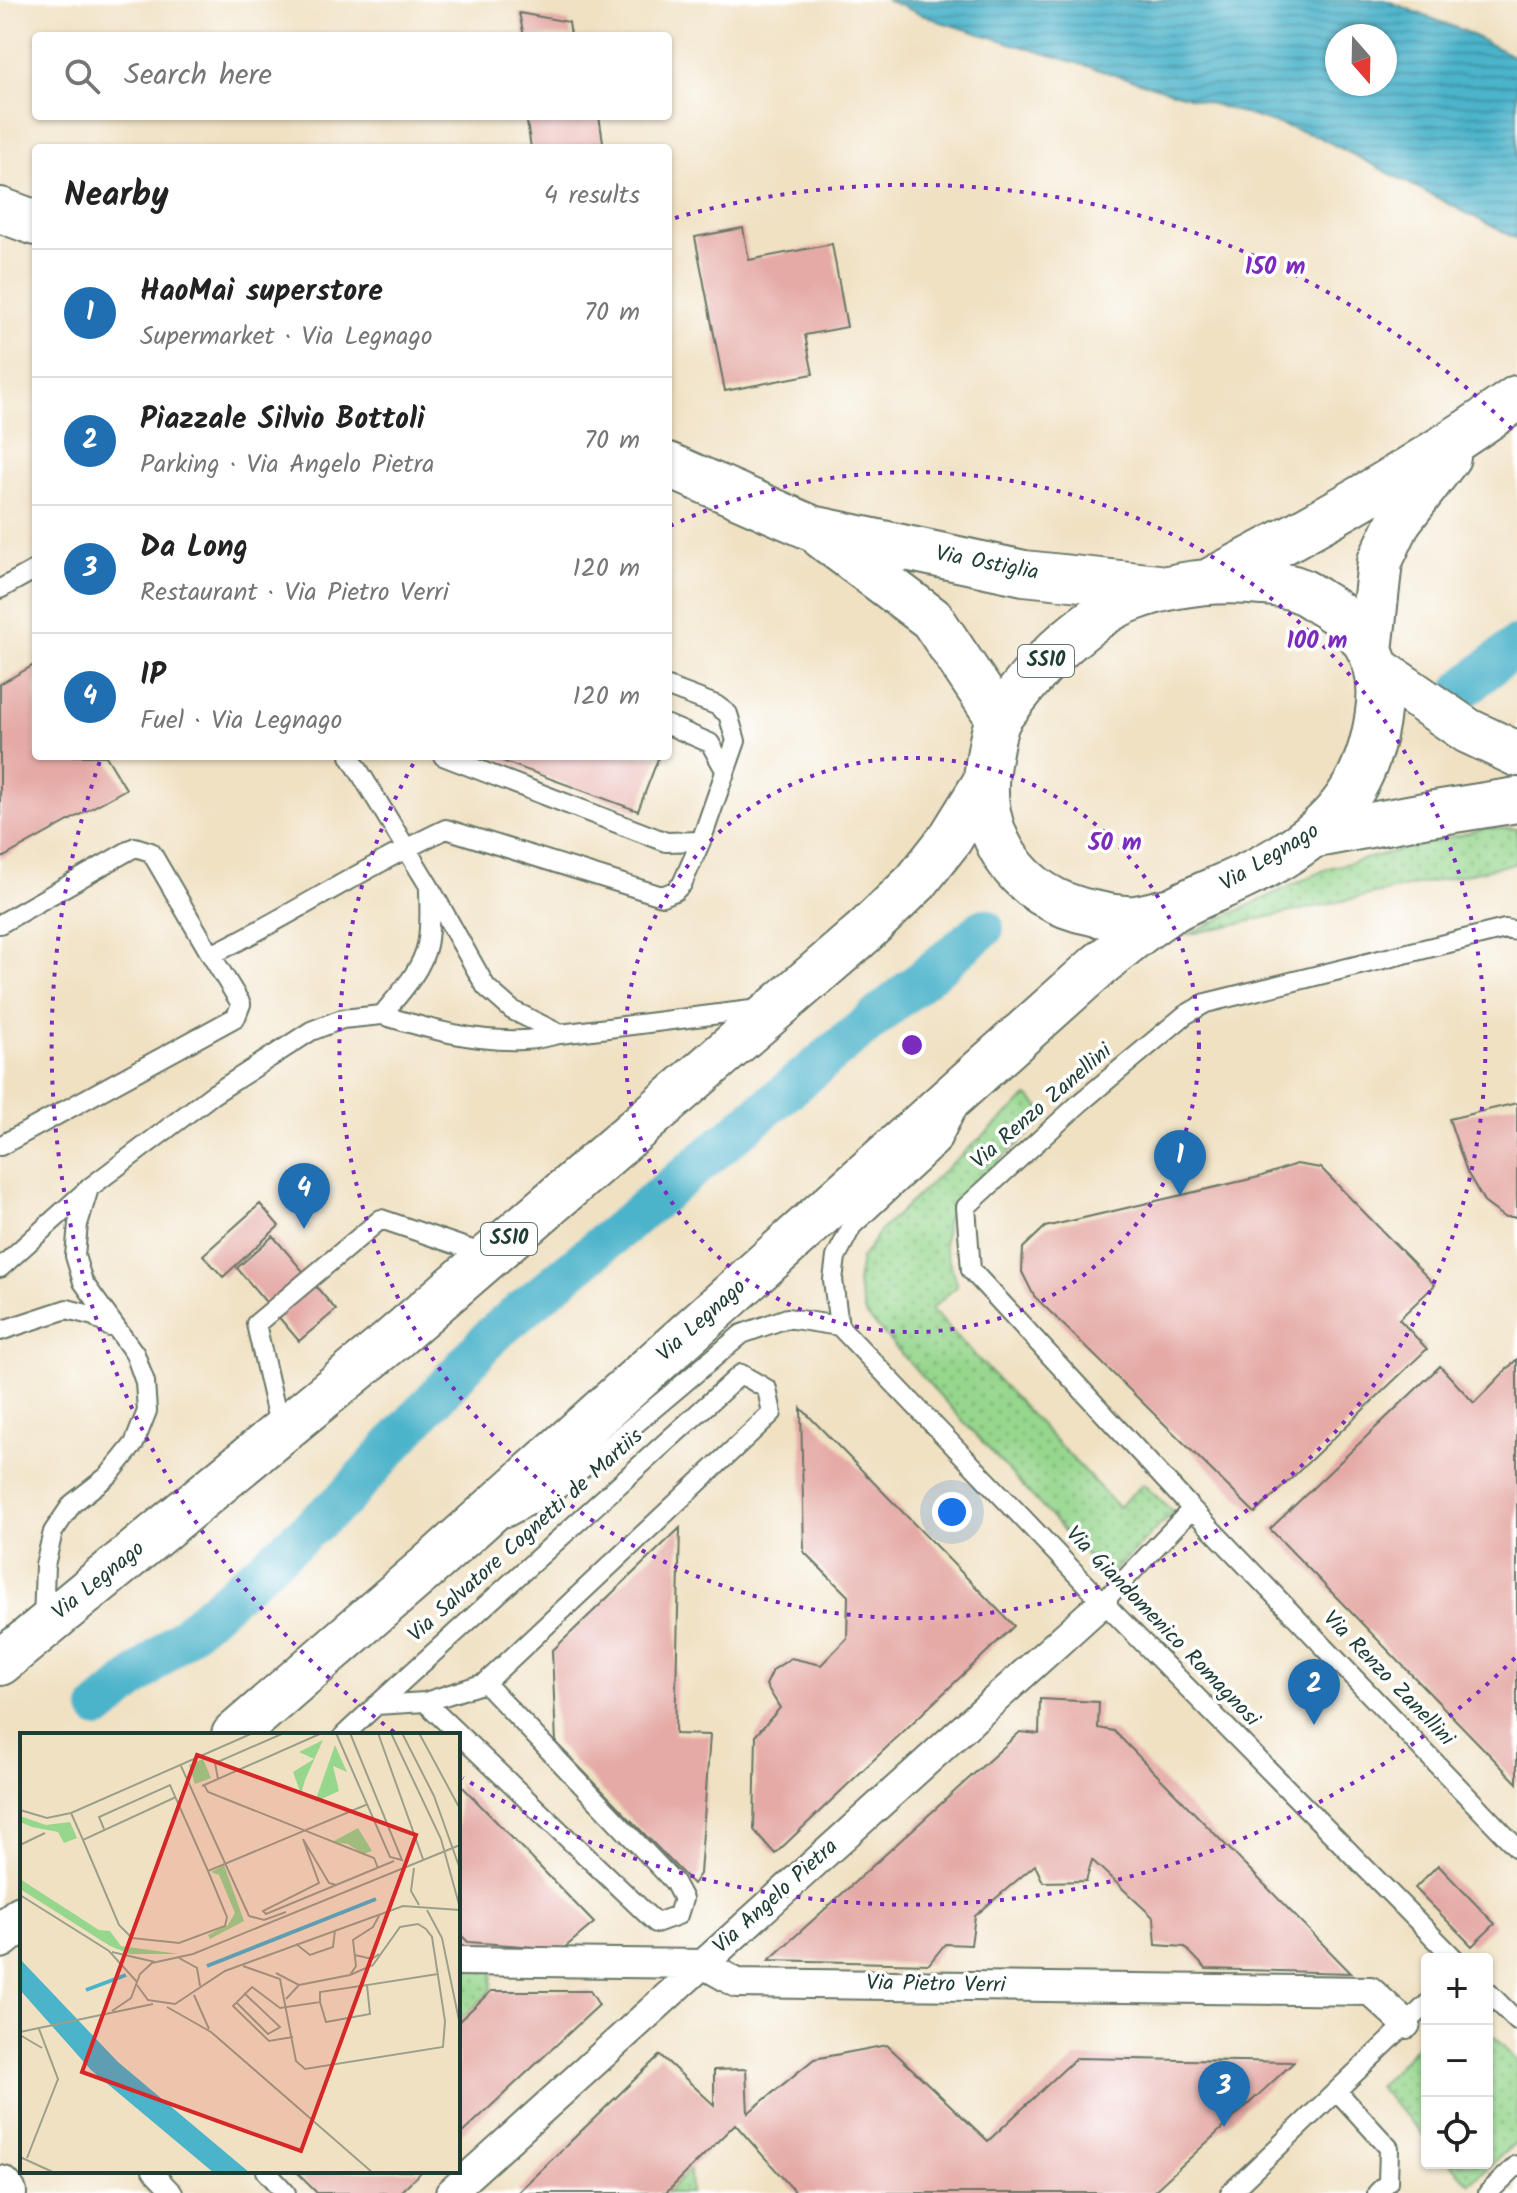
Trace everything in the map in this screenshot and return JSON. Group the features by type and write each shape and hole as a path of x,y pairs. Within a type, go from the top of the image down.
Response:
{"main road":[{"path":"0,210 32,222"},
{"name":"Via Legnago","path":"1210,580 1322,522 1464,436 1517,398"},
{"name":"Via Legnago","path":"236,1733 440,1556 1099,965 1172,910 1252,873 1329,822 1347,801 1365,764 1376,726 1380,699 1374,660 1380,561 1399,521 1464,436"},
{"name":"Via Ostiglia","path":"672,467 812,528 1024,573 1164,588"},
{"name":"Via Ostiglia","path":"812,528 932,619 999,719"},
{"name":"Via Legnago","path":"0,1663 390,1342 863,933 916,882 950,839 984,784 999,719 1034,673 1074,635 1125,601 1164,588 1210,580 1273,584 1298,589 1328,606 1363,638 1374,660"},
{"path":"1374,660 1468,731 1517,754"},
{"name":"Via Legnago","path":"984,784 990,817 1008,861 1040,893 1072,909 1105,915 1134,918 1172,910"},
{"path":"1312,836 1517,800"},
{"path":"0,1936 20,1920"}],"street":[{"name":"Via Angelo Pietra","path":"450,2193 1103,1602"},
{"name":"Via Pietro Verri","path":"460,1961 703,1964 737,1983 1370,1991 1406,2024"}],"lane":[{"path":"0,589 32,571"},
{"path":"211,955 405,848 446,829 662,896 675,891 682,884 701,841 736,741 728,714 716,705 672,688"},
{"path":"672,727 710,743 725,770"},
{"path":"352,760 486,987 512,1010 560,1034"},
{"path":"453,760 666,842 701,841"},
{"path":"0,924 135,847 151,852 241,1004 236,1017 0,1146"},
{"path":"382,1015 412,977 424,954 428,943 429,886"},
{"name":"Via Renzo Zanellini","path":"1517,931 1505,929 1206,1003 1185,1015 1093,1092 966,1207 971,1270 1192,1509 1517,1848"},
{"path":"0,1268 89,1188 212,1095 311,1031 342,1019 382,1015 446,1034 524,1040 778,1007"},
{"path":"440,1556 557,1490 742,1334 787,1318 839,1326 833,1280 836,1257 852,1226 939,1145 972,1080"},
{"name":"Via Legnago","path":"43,1628 45,1565 53,1532 72,1504 109,1475 134,1444 147,1411 145,1382 135,1354 83,1282 75,1256 78,1224 89,1188"},
{"path":"281,1432 256,1324 381,1219 490,1256"},
{"name":"Via Legnago","path":"0,1331 67,1309 94,1316 118,1332"},
{"name":"Via Giandomenico Romagnosi","path":"839,1326 1103,1602 1449,1953"},
{"name":"Via Salvatore Cognetti de Martiis","path":"346,1733 741,1374 767,1389 772,1413 485,1683"},
{"path":"1103,1602 1192,1509"},
{"path":"376,1705 425,1702 485,1683 674,1882 683,1899 678,1915 656,1923 460,1735"},
{"path":"425,1702 457,1733"},
{"path":"1493,1997 1517,2021"},
{"path":"1230,2193 1421,2010"},
{"path":"1337,2091 1389,2148 1388,2182 1377,2193"},
{"path":"1488,2193 1517,2165"},
{"path":"154,2173 173,2193"},
{"path":"268,2173 286,2193"}],"green space":[{"path":"1487,828 1517,829 1517,863 1186,935 1329,868"},
{"path":"1028,1096 1049,1116 959,1197 946,1222 944,1245 957,1286 931,1309 1118,1507 1143,1484 1173,1512 1107,1578 865,1314 857,1283 861,1259 881,1230"},
{"path":"460,1961 494,1962 491,1991 460,2020"},
{"path":"1493,2035 1517,2061 1517,2141 1493,2163"},
{"path":"1421,2041 1421,2133 1378,2087"},
{"path":"690,2169 691,2193 666,2193"},
{"path":"1456,2169 1486,2169 1470,2184"}],"water":[{"path":"886,0 1385,0 1464,31 1517,58 1517,239 1317,136 941,22"}],"building":[{"path":"519,13 569,22 570,32 523,32"},
{"path":"527,120 600,120 603,144 530,144"},
{"path":"743,228 749,260 832,244 847,327 805,335 813,374 725,391 695,237"},
{"path":"32,666 32,760 108,760 126,789 0,859 0,684"},
{"path":"500,760 657,760 638,811"},
{"path":"1517,1103 1517,1217 1504,1217 1485,1203 1467,1172 1449,1119"},
{"path":"1296,1164 1321,1168 1435,1285 1399,1319 1427,1349 1255,1513 1034,1296 1022,1272 1023,1248 1045,1227 1259,1177"},
{"path":"260,1204 279,1226 223,1277 203,1255"},
{"path":"273,1236 336,1310 299,1341 237,1268"},
{"path":"1517,1359 1517,1783 1270,1529 1440,1366 1474,1403"},
{"path":"801,1408 1014,1626 775,1854 754,1830 756,1735 780,1708 766,1685 773,1670 791,1658 821,1665 847,1638 848,1596 804,1552"},
{"path":"680,1528 675,1734 710,1735 700,1874 693,1884 556,1743 552,1651"},
{"path":"1040,1699 1099,1702 1098,1728 1114,1731 1351,1973 1206,1969 1185,1947 1156,1945 1154,1918 1092,1860 1086,1881 1043,1882 1035,1865 975,1916 971,1945 945,1944 929,1964 769,1960 1020,1732 1039,1734"},
{"path":"460,1784 594,1923 563,1949 468,1942 460,1934"},
{"path":"1438,1865 1495,1924 1472,1946 1415,1888"},
{"path":"491,1991 590,1991 599,2005 460,2135 460,2020"},
{"path":"887,2045 988,2141 1076,2058 1294,2062 1152,2193 796,2193 735,2124 666,2193 517,2193 660,2055 714,2105 714,2070 746,2069 748,2113 814,2059"},
{"path":"297,2173 420,2173 399,2193 317,2193"}],"waterway":[{"path":"1462,690 1517,645"},
{"path":"99,1709 344,1499 492,1335 984,928"}],"place":[{"name":"HaoMai superstore","path":"1180,1196"},
{"name":"IP","path":"304,1229"},
{"name":"Piazzale Silvio Bottoli","path":"1314,1725"},
{"name":"Da Long","path":"1224,2127"}]}
